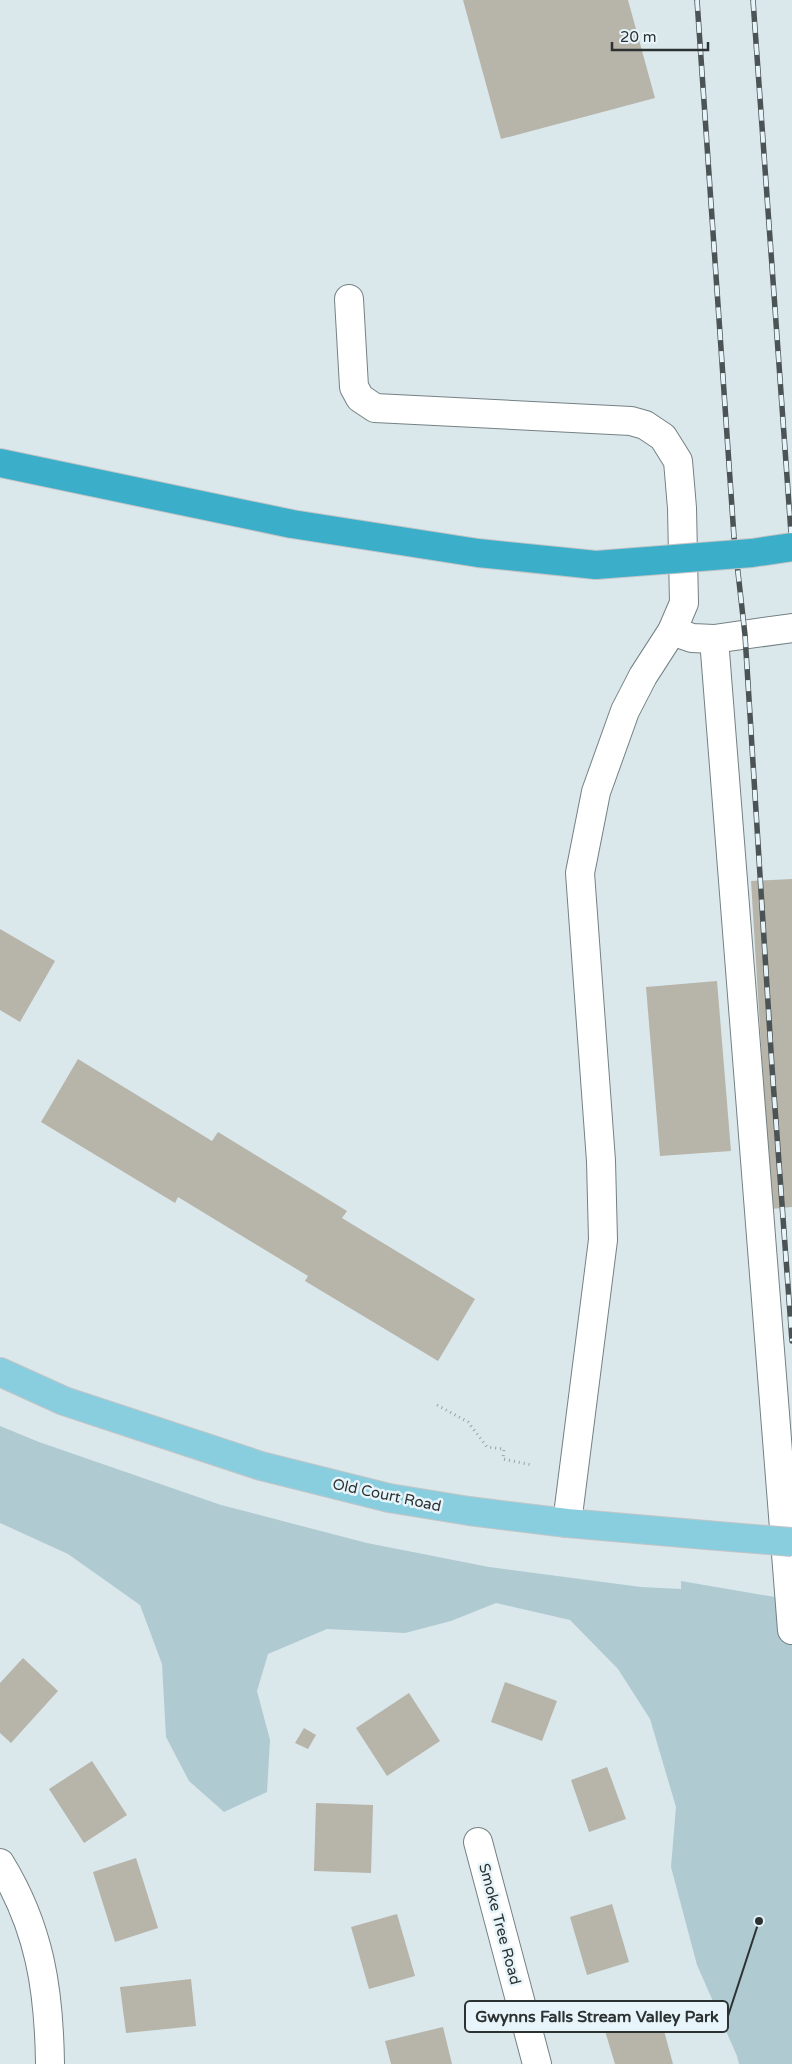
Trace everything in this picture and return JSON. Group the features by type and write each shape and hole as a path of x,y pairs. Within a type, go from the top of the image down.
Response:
{"highway":[{"path":"0,463 292,524 478,553 596,565 743,554 792,547"}],"main road":[{"name":"Old Court Road","path":"0,1372 64,1401 261,1466 389,1498 468,1511 567,1523 792,1542"}],"street":[{"path":"349,299 354,387 360,398 375,408 631,421 645,426 663,438 678,461 682,508 684,603 672,631 643,676 625,711 596,792 580,874 601,1162 603,1240 567,1523"},
{"path":"672,631 692,638 714,640 792,628"},
{"path":"714,640 792,1630"},
{"name":"Smoke Tree Road","path":"478,1842 537,2064"},
{"path":"0,1863 30,1924 43,1972 49,2018 50,2064"}],"path":[{"path":"437,1406 468,1422 487,1447 504,1449 503,1459 532,1464"}],"shaded area":[{"path":"0,1426 39,1442 221,1505 367,1543 489,1567 641,1587 681,1589 681,1581 792,1600 792,2064 739,2064 697,1965 671,1867 676,1807 650,1719 618,1669 570,1620 496,1603 451,1621 405,1633 327,1629 268,1654 257,1691 270,1740 267,1792 224,1812 189,1781 166,1737 162,1664 140,1605 68,1554 0,1523"}],"building":[{"path":"463,0 628,0 655,98 501,139"},
{"path":"792,879 792,1207 771,1209 751,881"},
{"path":"0,929 55,961 20,1022 0,1010"},
{"path":"717,981 731,1151 660,1156 646,987"},
{"path":"78,1059 212,1141 218,1132 347,1211 342,1218 475,1299 438,1361 305,1281 308,1276 178,1197 175,1203 41,1122"},
{"path":"23,1658 58,1691 11,1743 0,1733 0,1683"},
{"path":"505,1682 557,1701 542,1741 491,1722"},
{"path":"409,1693 440,1741 387,1776 356,1728"},
{"path":"304,1728 316,1735 308,1749 295,1743"},
{"path":"92,1761 127,1815 84,1843 49,1789"},
{"path":"607,1767 626,1819 589,1832 571,1780"},
{"path":"316,1803 373,1805 371,1873 314,1871"},
{"path":"136,1858 158,1928 115,1942 93,1872"},
{"path":"612,1904 629,1962 587,1975 570,1917"},
{"path":"397,1914 415,1976 369,1989 351,1927"},
{"path":"191,1979 196,2026 126,2033 120,1987"},
{"path":"660,2016 673,2064 615,2064 605,2031"},
{"path":"443,2027 452,2064 391,2064 385,2041"}],"railway":[{"path":"697,0 734,537 745,635 772,1067 792,1341"},
{"path":"753,0 792,547"}],"place":[{"name":"Gwynns Falls Stream Valley Park","path":"759,1921"}]}
